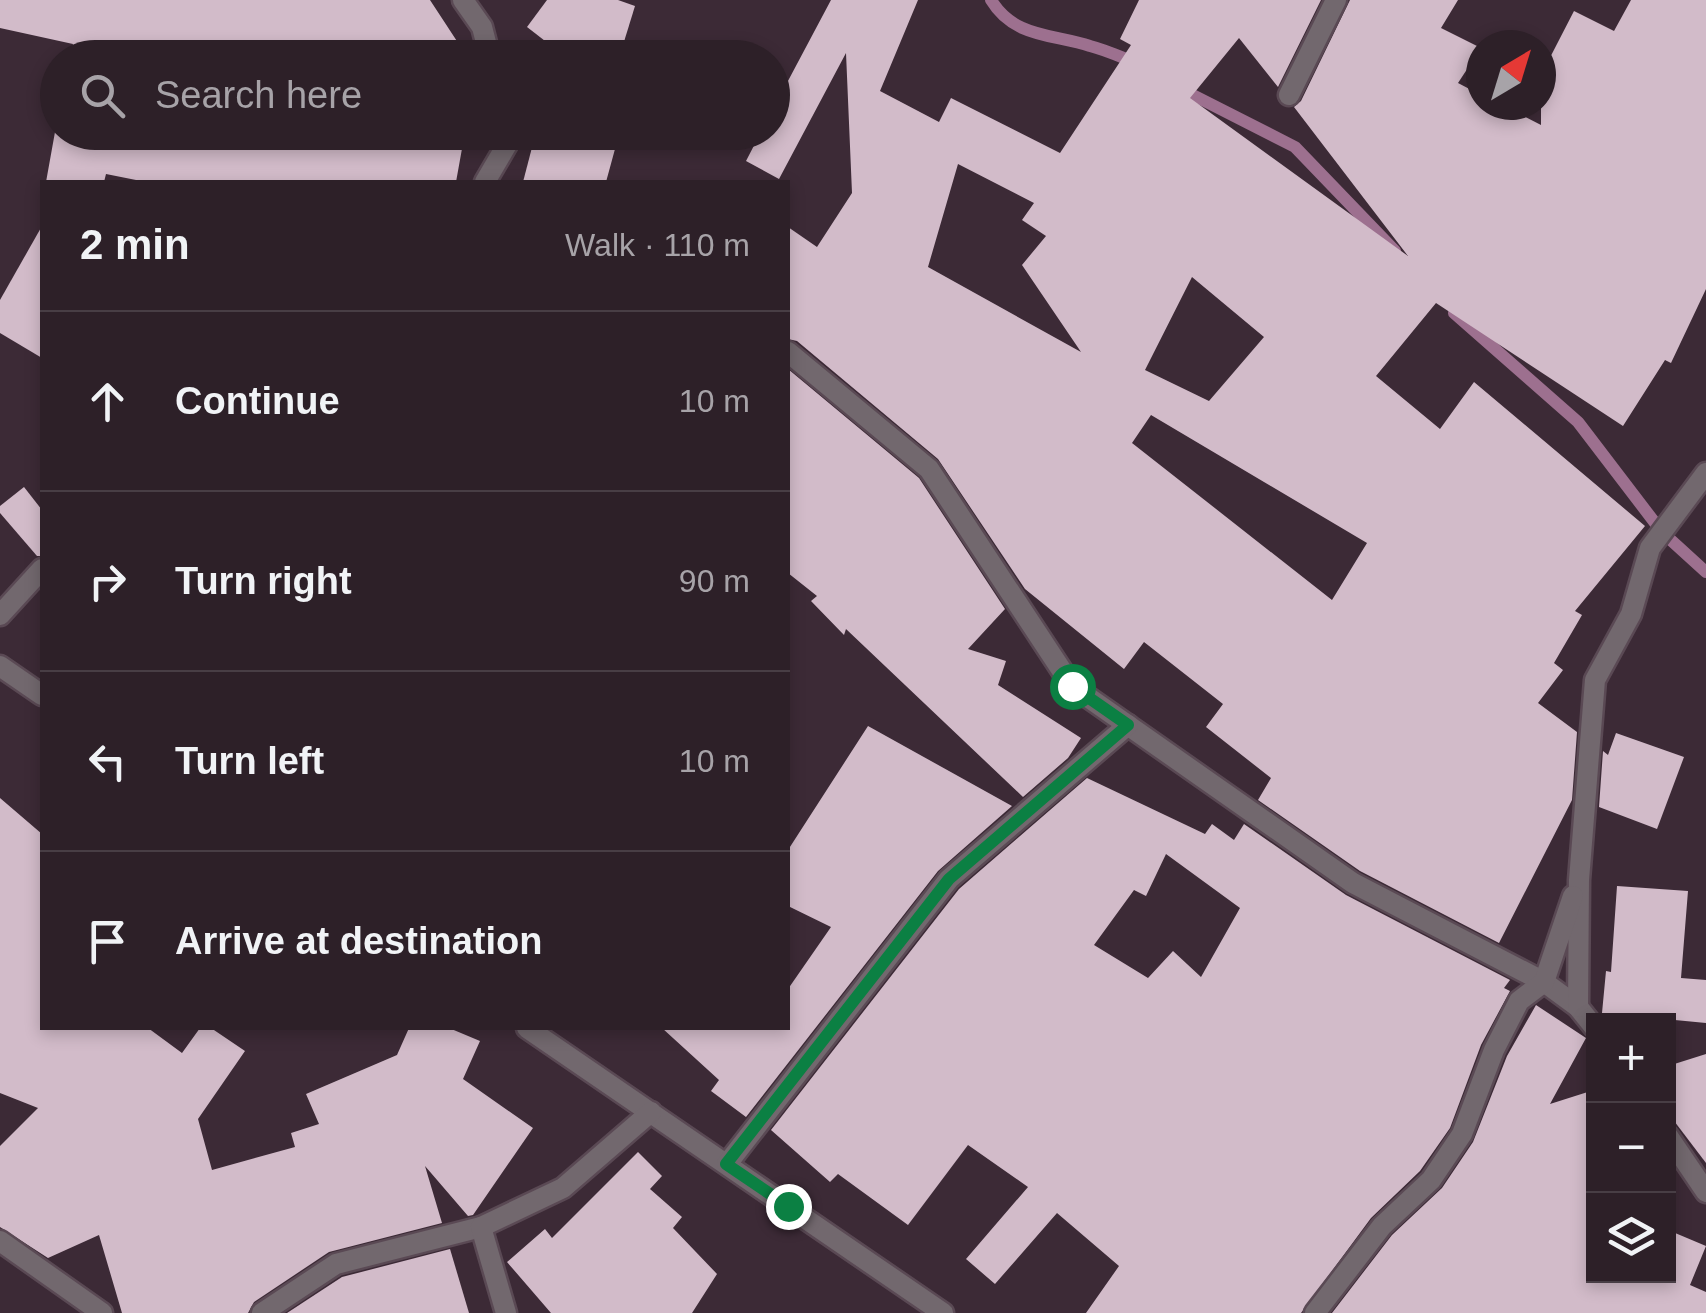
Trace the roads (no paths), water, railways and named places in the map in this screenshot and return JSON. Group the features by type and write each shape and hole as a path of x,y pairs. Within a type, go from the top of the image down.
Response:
{"street":[{"path":"463,0 482,27 485,40"},
{"path":"1290,94 1336,0"},
{"path":"487,180 505,150"},
{"path":"790,354 929,469 1072,686 1353,883 1544,982 1586,1018"},
{"path":"1578,1007 1578,880 1595,680 1630,614 1650,548 1706,473"},
{"path":"0,615 40,571"},
{"path":"0,666 40,695"},
{"path":"726,1164 949,879 1128,725"},
{"path":"1314,1313 1382,1226 1431,1180 1462,1134 1494,1050 1519,1001 1544,982 1578,880"},
{"path":"531,1030 943,1313"},
{"path":"262,1313 336,1264 481,1226 563,1188 651,1112"},
{"path":"1676,1148 1706,1192"},
{"path":"481,1226 506,1313"},
{"path":"0,1241 102,1313"}],"waterway":[{"path":"991,0 1011,22 1023,28 1136,63"},
{"path":"1179,88 1295,147 1395,251"},
{"path":"1454,313 1578,422 1662,532 1706,572"}]}
